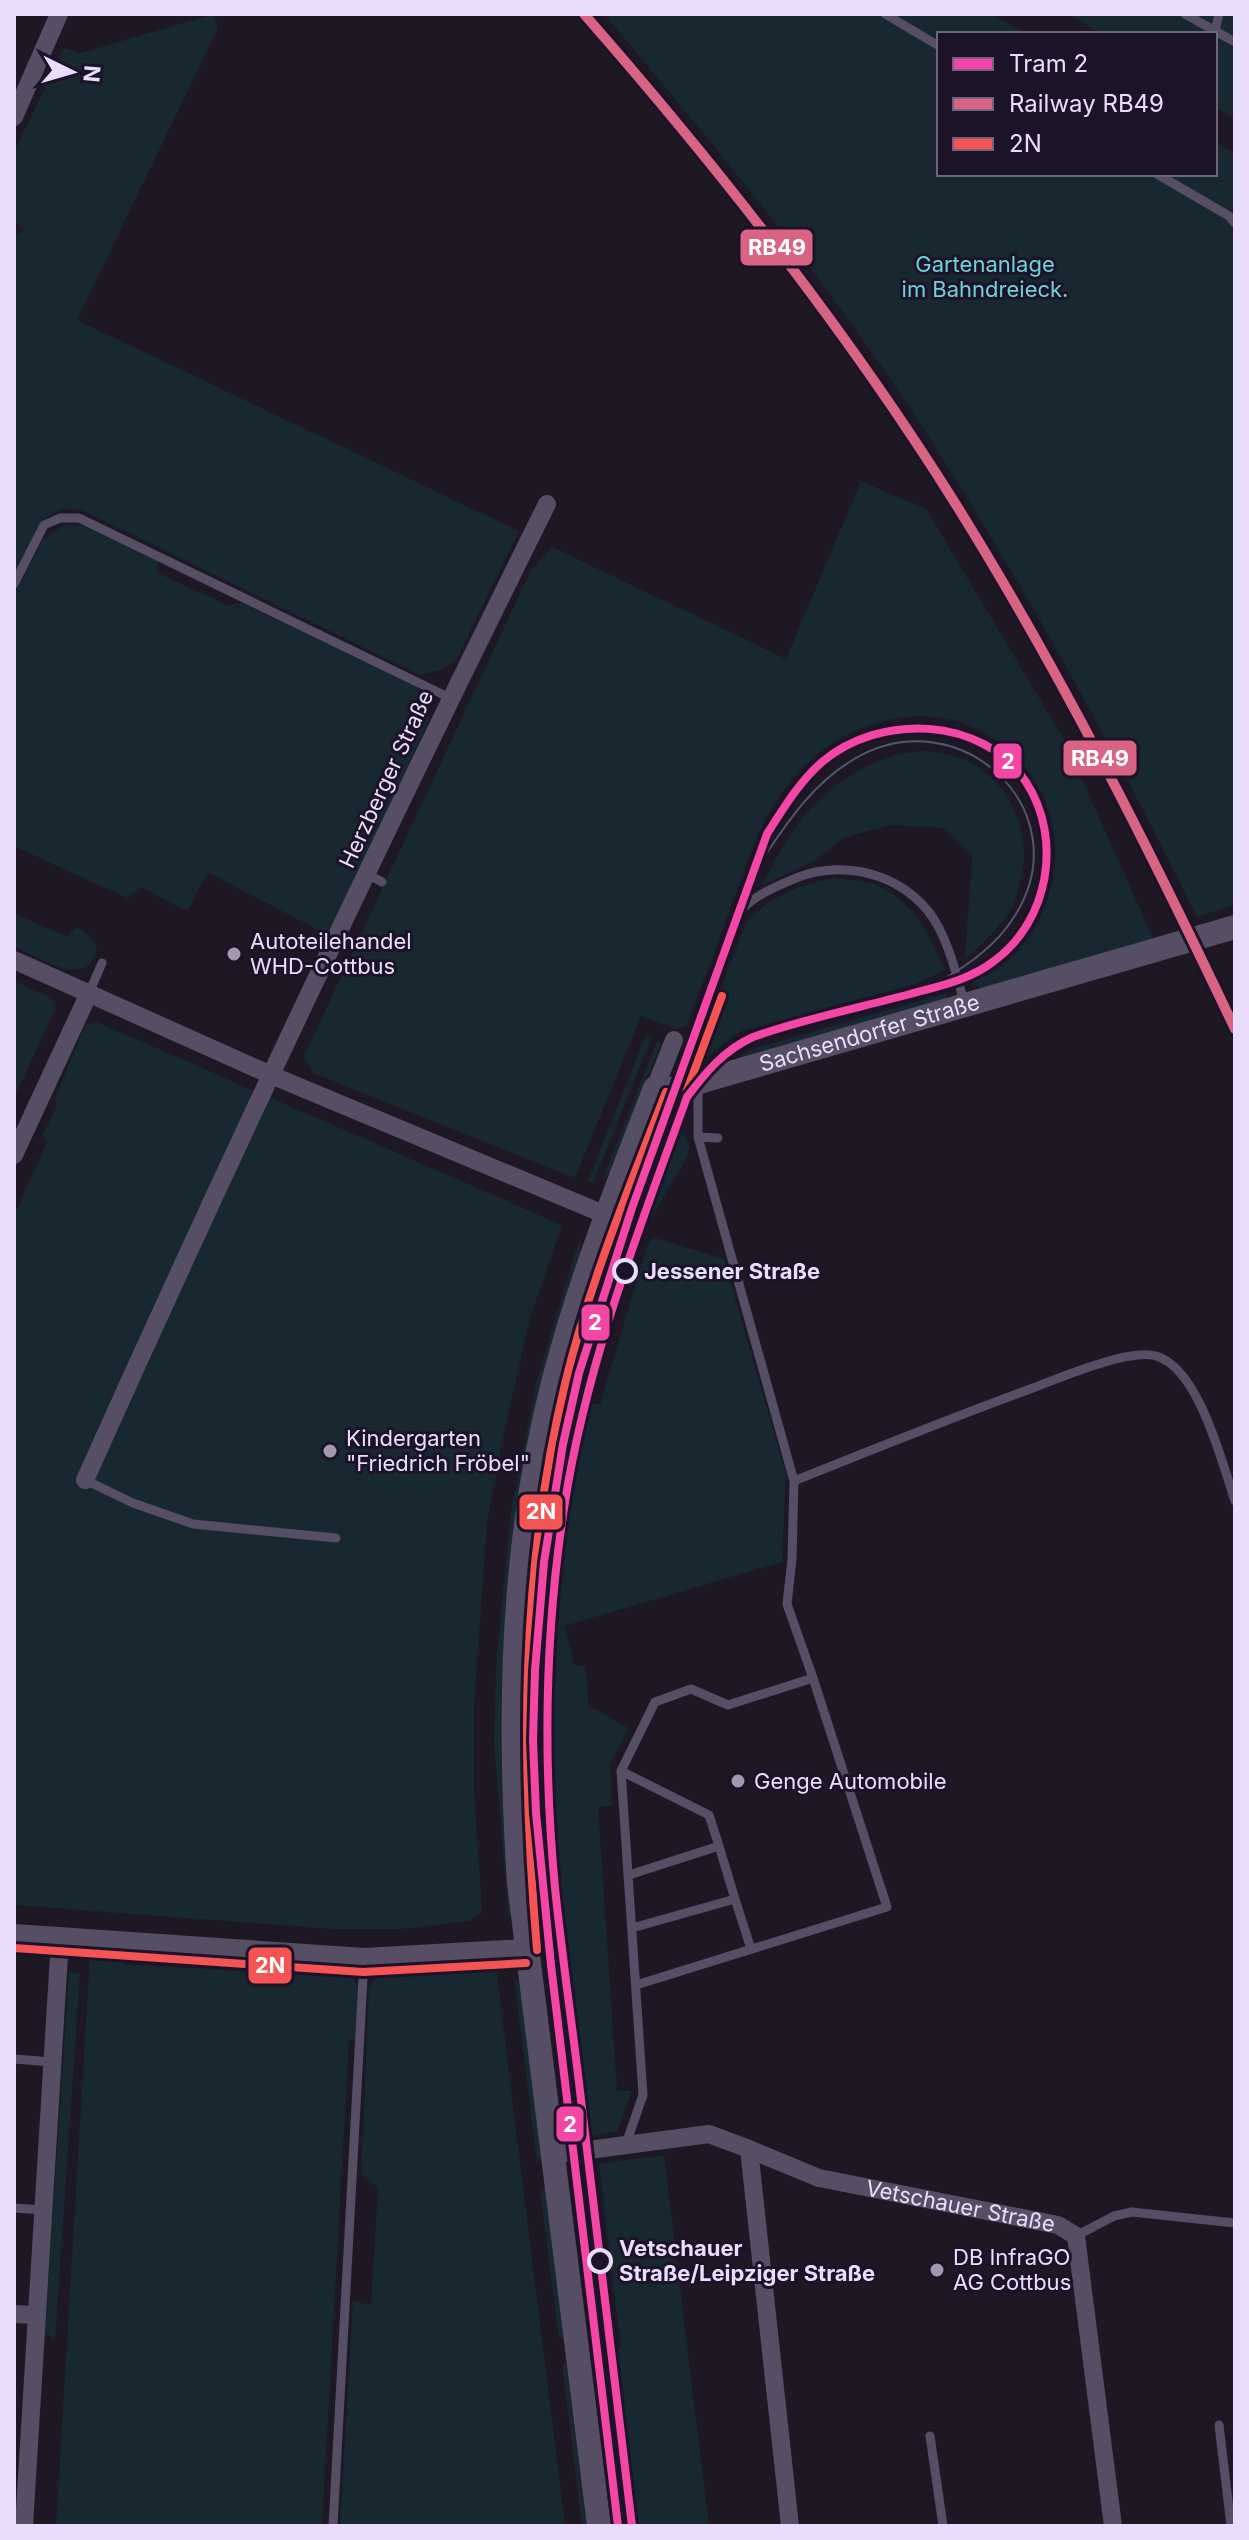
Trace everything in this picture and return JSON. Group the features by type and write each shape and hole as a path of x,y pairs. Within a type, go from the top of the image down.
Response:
{"street":[{"path":"14,117 59,14"},
{"name":"Herzberger Straße","path":"271,1075 374,878 449,710 547,504"},
{"name":"Sachsendorfer Straße","path":"676,1087 1235,927"},
{"path":"14,960 271,1075 606,1215"},
{"path":"14,1155 89,993"},
{"path":"599,2526 525,1951 512,1783 514,1671 529,1501 554,1380 606,1215 676,1087 674,1040"},
{"path":"85,1480 271,1075"},
{"path":"14,1936 364,1960 525,1951"},
{"path":"24,2526 60,1939"},
{"name":"Vetschauer Straße","path":"551,2155 709,2134 819,2178 1058,2225 1076,2236 1113,2526"},
{"path":"749,2149 790,2526"},
{"path":"14,2314 36,2315"}],"lane":[{"path":"885,14 937,45"},
{"path":"1185,14 1215,31 1219,14"},
{"path":"1217,32 1235,42"},
{"path":"1160,176 1229,216 1235,223"},
{"path":"14,584 44,525 60,518 79,518 449,710"},
{"path":"636,1985 887,1907 787,1604 792,1559 794,1481 698,1137 676,1087 741,911 769,889 801,876 837,869 872,873 894,883 921,903 938,926 949,951 965,1006"},
{"path":"89,993 102,963"},
{"path":"698,1137 718,1138"},
{"path":"794,1481 1083,1369 1117,1358 1155,1355 1182,1374 1206,1415 1235,1501"},
{"path":"85,1480 133,1503 193,1524 336,1538"},
{"path":"626,2144 643,2095 621,1771 655,1702 691,1689 728,1705 813,1678"},
{"path":"621,1771 709,1815 751,1949"},
{"path":"629,1875 719,1846"},
{"path":"632,1928 735,1899"},
{"path":"333,2526 364,1960"},
{"path":"14,2059 52,2062"},
{"path":"14,2208 43,2210"},
{"path":"1076,2236 1114,2216 1132,2212 1235,2223"},
{"path":"1219,2425 1231,2526"},
{"path":"930,2436 943,2526"}],"green space":[{"path":"214,14 218,28 77,320 519,531 456,661 441,670 420,675 82,510 62,509 42,520 14,575 14,237 24,231 14,220 14,152 64,48 81,53"},
{"name":"Gartenanlage im Bahndreieck.","path":"604,14 991,14 1022,32 937,32 937,176 1217,176 1217,143 1235,154 1235,905 1197,917 1064,662 954,476 879,363 726,161"},
{"path":"1069,14 1235,14 1235,119 1217,107 1217,32 1099,32"},
{"path":"861,481 926,509 1066,743 1153,938 980,989 972,982 995,970 1015,954 1043,912 1055,865 1051,819 1039,789 1014,755 984,732 949,719 913,716 877,723 842,738 810,761 783,791 754,844 686,1026 676,1029 641,1016 575,1178 313,1073 304,1056 530,572 552,547 786,659"},
{"path":"85,526 157,561 158,573 227,605 242,603 416,685 425,700 429,720 329,936 208,872 187,911 141,887 127,898 14,846 14,594 43,540 61,527"},
{"path":"924,751 960,758 985,772 1007,796 1020,826 1024,858 1013,905 996,930 965,960 972,855 943,828 890,825 843,838 813,862 762,885 797,825 822,797 869,765 905,753"},
{"path":"834,878 873,884 899,898 926,930 945,970 915,984 741,1031 705,1061 696,1056 746,922 770,901 801,886"},
{"path":"14,913 67,937 75,928 82,929 97,947 92,961 84,968 62,968 14,946"},
{"path":"14,981 52,998 55,1010 14,1098"},
{"path":"947,993 945,1003 728,1065 749,1050"},
{"path":"97,1022 562,1225 530,1318 487,1523 474,1704 474,1791 482,1908 480,1914 469,1921 401,1929 332,1929 14,1905 14,1216 47,1142 43,1134 57,1106 55,1098 85,1025"},
{"path":"646,1035 652,1037 594,1181 588,1181"},
{"path":"657,1041 661,1043 610,1172 602,1181"},
{"path":"681,1131 688,1142 688,1156 639,1238"},
{"path":"580,1237 580,1253 534,1412 511,1553 502,1731 511,1909 509,1922 494,1743 496,1668 510,1517 537,1380"},
{"path":"652,1237 724,1259 786,1474 782,1562 564,1626 575,1666 585,1666 589,1706 629,1728 610,1765 612,1806 598,1807 617,2091 632,2091 617,2132 588,2136 555,1840 551,1699 556,1614 566,1529 590,1403 600,1405"},
{"path":"90,1955 115,1955 125,1964 354,1978 358,1988 355,2040 349,2041 322,2526 56,2526"},
{"path":"496,1966 565,2526 340,2526 353,2301 371,2305 378,2188 361,2174 369,1988 380,1970"},
{"path":"69,1972 80,1973 55,2341 45,2332"},
{"path":"514,1976 521,1988 542,2156 537,2162"},
{"path":"664,2155 709,2526 636,2526 614,2350 621,2348 599,2164"},
{"path":"545,2187 564,2338 559,2337 540,2190"},
{"path":"566,2362 586,2526 582,2526 562,2364"}],"tram line":[{"name":"2","path":"618,2526 551,1965 536,1813 533,1740 535,1670 544,1562 563,1444 579,1373 632,1208 767,834 806,778 822,762 846,746 872,735 900,729 929,729 957,734 984,744 1007,760 1026,782 1038,804 1047,853 1038,902 1013,944 975,973 943,985 753,1037 724,1055 694,1088 687,1097 616,1296 587,1398 565,1502 550,1646 548,1743 551,1840 632,2526"},
{"path":"755,870 811,794 856,758 896,743 935,743 970,754 1000,776 1022,805 1033,839 1031,878 1014,917 996,940 974,959 926,990"}],"rail line":[{"name":"RB49","path":"584,14 684,131 779,251 870,375 955,503 1067,696 1235,1029"}],"transit line":[{"name":"2N","path":"686,1093 722,996"},
{"name":"2N","path":"537,1950 527,1737 532,1595 539,1525 550,1454 575,1347 611,1236 666,1092"},
{"name":"2N","path":"14,1948 363,1972 526,1963"}],"place":[{"name":"Autoteilehandel WHD-Cottbus","path":"234,954"},
{"name":"Jessener Straße","path":"625,1271"},
{"name":"Kindergarten \"Friedrich Fröbel\"","path":"330,1451"},
{"name":"Genge Automobile","path":"738,1781"},
{"name":"Vetschauer Straße/Leipziger Straße","path":"600,2261"},
{"name":"DB InfraGO AG Cottbus","path":"937,2270"}]}
